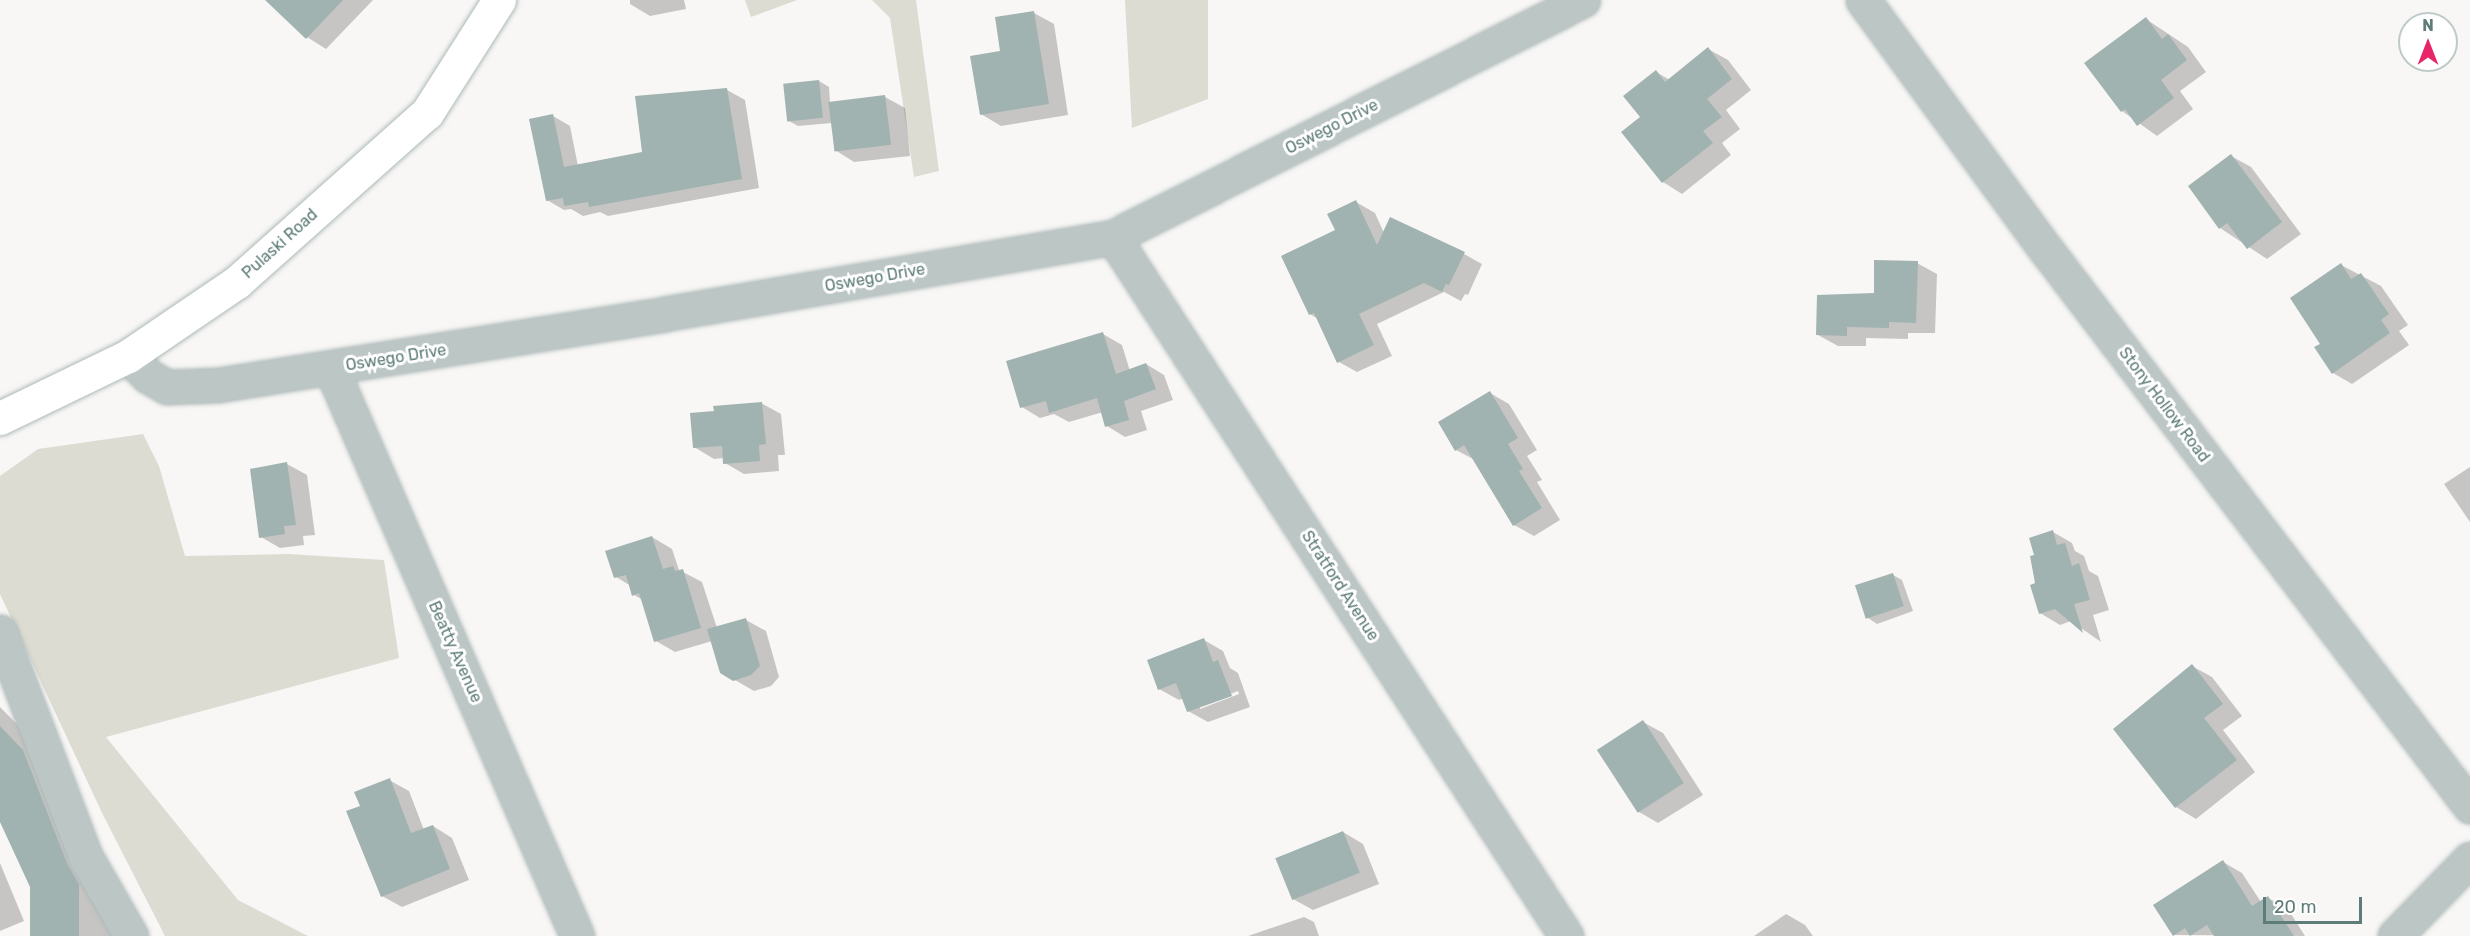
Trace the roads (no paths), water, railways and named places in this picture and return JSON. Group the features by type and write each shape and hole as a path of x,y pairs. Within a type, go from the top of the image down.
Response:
{"main road":[{"name":"Pulaski Road","path":"0,418 128,356 237,282 427,113 500,0"}],"street":[{"name":"Oswego Drive","path":"128,356 148,376 167,387 218,385 1113,237 1583,0"},
{"name":"Stony Hollow Road","path":"1863,0 2047,251 2470,806"},
{"name":"Stratford Avenue","path":"1113,237 1566,936"},
{"name":"Beatty Avenue","path":"331,368 577,936"},
{"path":"0,632 85,856 131,936"},
{"path":"2395,936 2470,859"}]}
